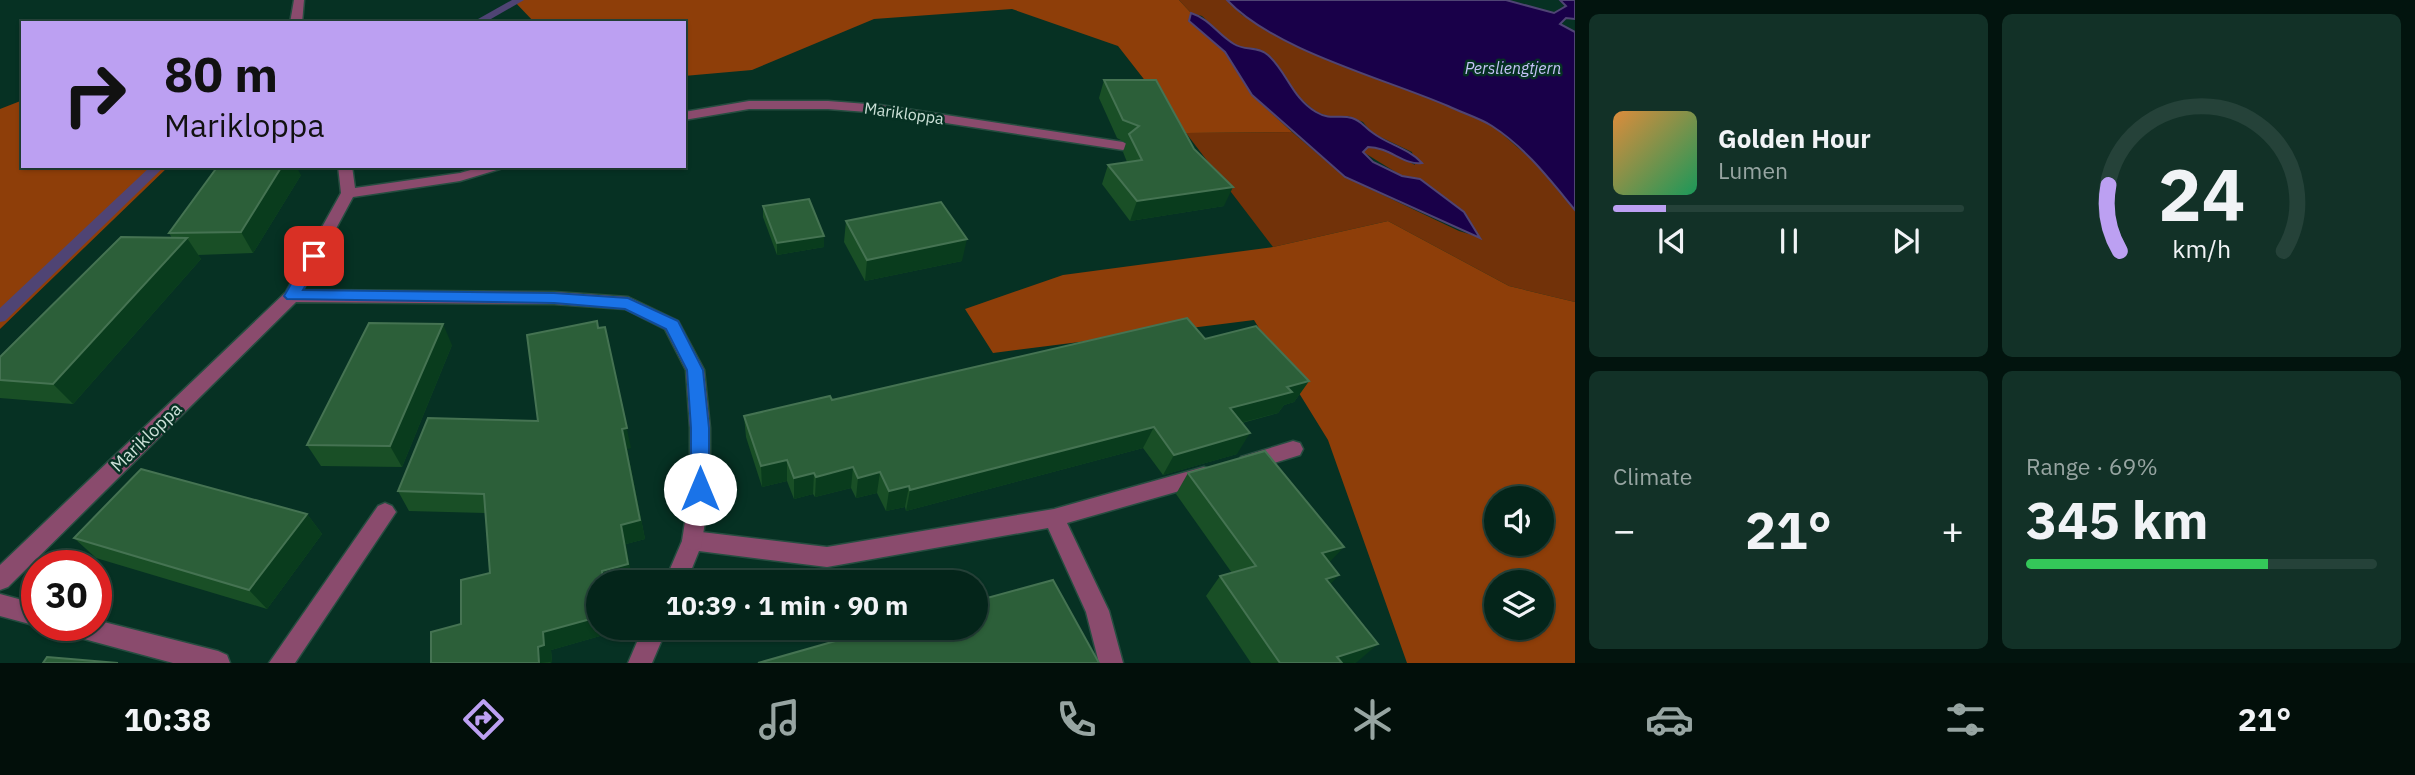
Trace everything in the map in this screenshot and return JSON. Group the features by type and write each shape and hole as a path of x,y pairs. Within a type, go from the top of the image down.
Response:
{"street":[{"path":"296,21 299,0"},
{"name":"Marikloppa","path":"686,116 749,105 828,104 880,109 1123,146"},
{"path":"345,168 348,193 460,177 495,168"},
{"name":"Marikloppa","path":"0,580 292,296 348,193"},
{"path":"292,296 554,298 628,303 672,325 695,370 700,428 700,489 693,541 681,570"},
{"path":"693,541 827,557 1054,518 1293,449"},
{"path":"281,663 384,513"},
{"path":"1054,518 1097,611 1111,663"},
{"path":"0,605 21,611"},
{"path":"112,635 218,663"},
{"path":"640,663 650,640"}],"shaded area":[{"path":"513,0 1179,0 1191,13 1190,21 1225,52 1252,95 1292,132 1186,133 1118,46 1012,9 874,19 752,70 686,76 686,21 533,21"},
{"path":"1179,0 1227,0 1242,15 1492,125 1539,166 1575,210 1575,302 1509,286 1388,221 1273,247 1186,133 1292,132 1345,177 1459,231 1479,237 1464,212 1420,179 1402,176 1363,152 1368,147 1382,147 1415,165 1412,152 1372,133 1363,122 1348,116 1336,119 1316,112 1292,91 1269,56 1255,48 1246,49 1232,44 1202,16 1191,13"},
{"path":"21,101 21,168 167,168 0,329 0,109"},
{"path":"1388,221 1509,286 1575,302 1575,663 1407,663 1328,440 1254,320 993,353 965,309 1063,275 1273,247"}],"water":[{"name":"Persliengtjern","path":"1227,0 1506,0 1554,13 1566,6 1560,0 1575,0 1575,19 1566,18 1560,24 1575,32 1575,210 1527,154 1492,126 1300,48 1247,18"},
{"path":"1191,13 1203,19 1234,44 1260,50 1268,55 1301,100 1316,112 1326,116 1355,119 1379,137 1417,158 1422,163 1409,162 1376,148 1368,147 1363,152 1373,162 1402,176 1420,179 1464,212 1480,238 1345,177 1252,95 1225,52 1189,21"}],"building":[{"path":"1104,80 1156,80 1194,149 1233,187 1137,201 1108,165 1142,160 1129,134 1139,126 1123,120"},
{"path":"217,168 281,168 241,232 169,233"},
{"path":"809,199 824,236 777,243 763,206"},
{"path":"941,202 967,239 867,260 846,221"},
{"path":"121,237 187,238 53,384 0,380 0,357"},
{"path":"1187,318 1205,339 1256,326 1309,381 1287,387 1292,392 1230,408 1250,433 1174,455 1154,427 910,490 909,486 889,491 880,472 858,478 853,467 816,477 814,473 794,478 787,460 761,466 744,416 830,396 832,400"},
{"path":"597,321 598,328 605,327 627,428 622,429 640,520 621,525 628,564 606,570 586,570 586,620 543,632 544,645 538,647 539,663 431,663 431,632 461,624 461,580 490,573 484,494 398,491 428,418 538,421 527,335"},
{"path":"369,323 443,324 390,446 307,445"},
{"path":"1265,451 1344,547 1322,553 1339,575 1326,579 1378,644 1337,657 1342,663 1280,663 1220,576 1256,566 1188,473"},
{"path":"141,469 307,514 249,590 74,538"},
{"path":"1053,580 1099,663 758,663 839,640 988,640 988,598"},
{"path":"47,657 118,663 43,663"}],"waterway":[{"path":"480,21 519,0"},
{"path":"0,317 157,168"}],"route":[{"path":"314,256 292,296 554,298 628,303 672,325 695,370 700,428 700,489"}]}
